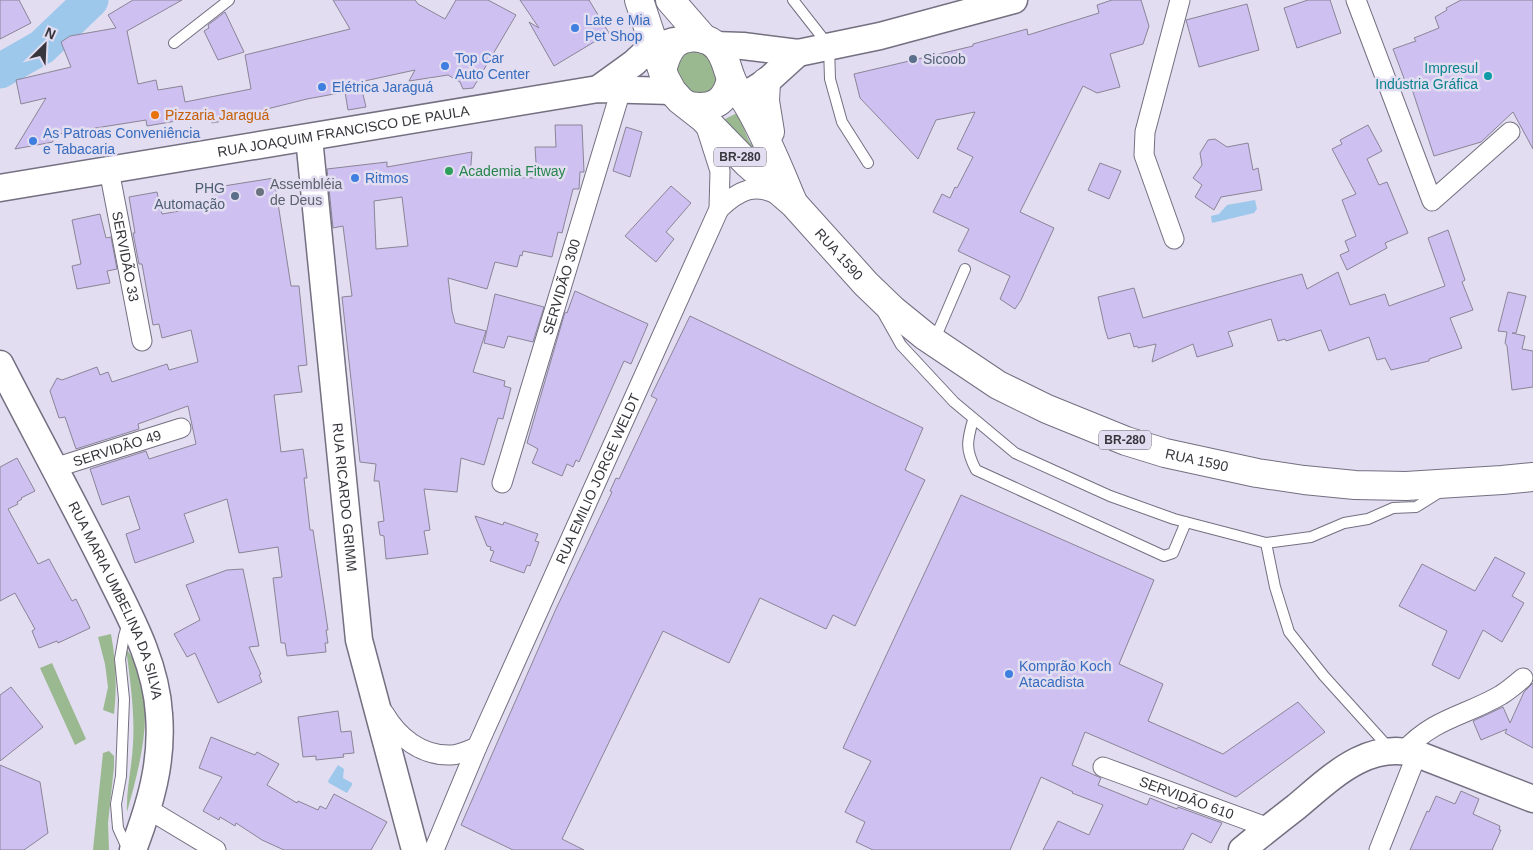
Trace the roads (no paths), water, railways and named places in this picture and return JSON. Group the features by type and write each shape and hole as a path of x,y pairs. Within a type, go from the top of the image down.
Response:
{"highway":[{"name":"BR-280","path":"639,0 682,89 748,164 794,204"},
{"path":"670,0 700,41 722,55 737,87 728,90 722,99 682,89 666,55 672,46 700,41"},
{"path":"766,82 765,101 772,153"},
{"name":"BR-280","path":"737,87 772,153 794,204"},
{"name":"RUA 1590","path":"794,204 866,284 893,310 934,342 998,385 1039,405 1126,441 1165,453 1257,473 1355,485 1406,486 1533,477"}],"main road":[{"path":"700,41 798,53 880,36 1014,0"},
{"name":"RUA JOAQUIM FRANCISCO DE PAULA","path":"609,90 646,51 682,89"},
{"path":"737,87 766,82 798,53"},
{"name":"RUA JOAQUIM FRANCISCO DE PAULA","path":"0,188 609,90 682,89"},
{"name":"RUA RICARDO GRIMM","path":"309,138 359,640 415,850"},
{"name":"RUA MARIA UMBELINA DA SILVA","path":"0,364 96,548 142,643 150,666 160,715 159,757 148,809 133,850"},
{"path":"1242,850 1335,775 1372,754 1404,752 1533,799"}],"street":[{"path":"1174,239 1144,155 1144,144 1145,132 1180,0"},
{"path":"1356,0 1432,201 1510,132"},
{"name":"RUA EMILIO JORGE WELDT","path":"434,850 478,747 719,209 720,171 682,89"},
{"name":"SERVIDÃO 300","path":"502,483 609,90"},
{"name":"SERVIDÃO 33","path":"109,170 142,341"},
{"name":"RUA EMILIO JORGE WELDT","path":"719,209 736,194 760,188 794,204"},
{"name":"SERVIDÃO 49","path":"54,468 181,428"},
{"path":"1379,850 1404,752 1416,738 1436,724 1502,695 1523,678"},
{"path":"374,698 398,733 421,749 437,754 452,755 478,747"},
{"name":"SERVIDÃO 610","path":"1103,766 1268,828"},
{"path":"148,809 216,850"}],"lane":[{"path":"174,43 229,0"},
{"path":"793,0 829,46 830,79 842,122 868,163"},
{"path":"934,342 966,269"},
{"path":"866,284 901,345 954,402 1015,453 1110,496 1186,522 1266,543 1311,537 1344,523 1368,519 1393,508 1416,507 1454,483"},
{"path":"974,420 967,442 970,458 976,470 1164,556 1173,553 1186,522"},
{"path":"1266,543 1275,587 1289,632 1324,676 1404,752"},
{"path":"128,850 118,828 116,804 121,776 124,699 120,659 124,636 130,618"}],"water":[{"path":"1255,200 1257,209 1254,213 1212,223 1211,216 1219,214 1227,205"},
{"path":"338,765 344,769 343,778 352,783 347,793 328,781"}],"waterway":[{"path":"0,71 42,47 91,0"}],"place":[{"name":"Late e Mia Pet Shop","path":"575,28"},
{"name":"Sicoob","path":"913,59"},
{"name":"Top Car Auto Center","path":"445,66"},
{"name":"Impresul Indústria Gráfica","path":"1488,76"},
{"name":"Elétrica Jaraguá","path":"322,87"},
{"name":"Pizzaria Jaraguá","path":"155,115"},
{"name":"As Patroas Conveniência e Tabacaria","path":"33,141"},
{"name":"Academia Fitway","path":"449,171"},
{"name":"Ritmos","path":"355,178"},
{"name":"Assembléia de Deus","path":"260,192"},
{"name":"PHG Automação","path":"235,196"},
{"name":"Komprão Koch Atacadista","path":"1009,674"}]}
